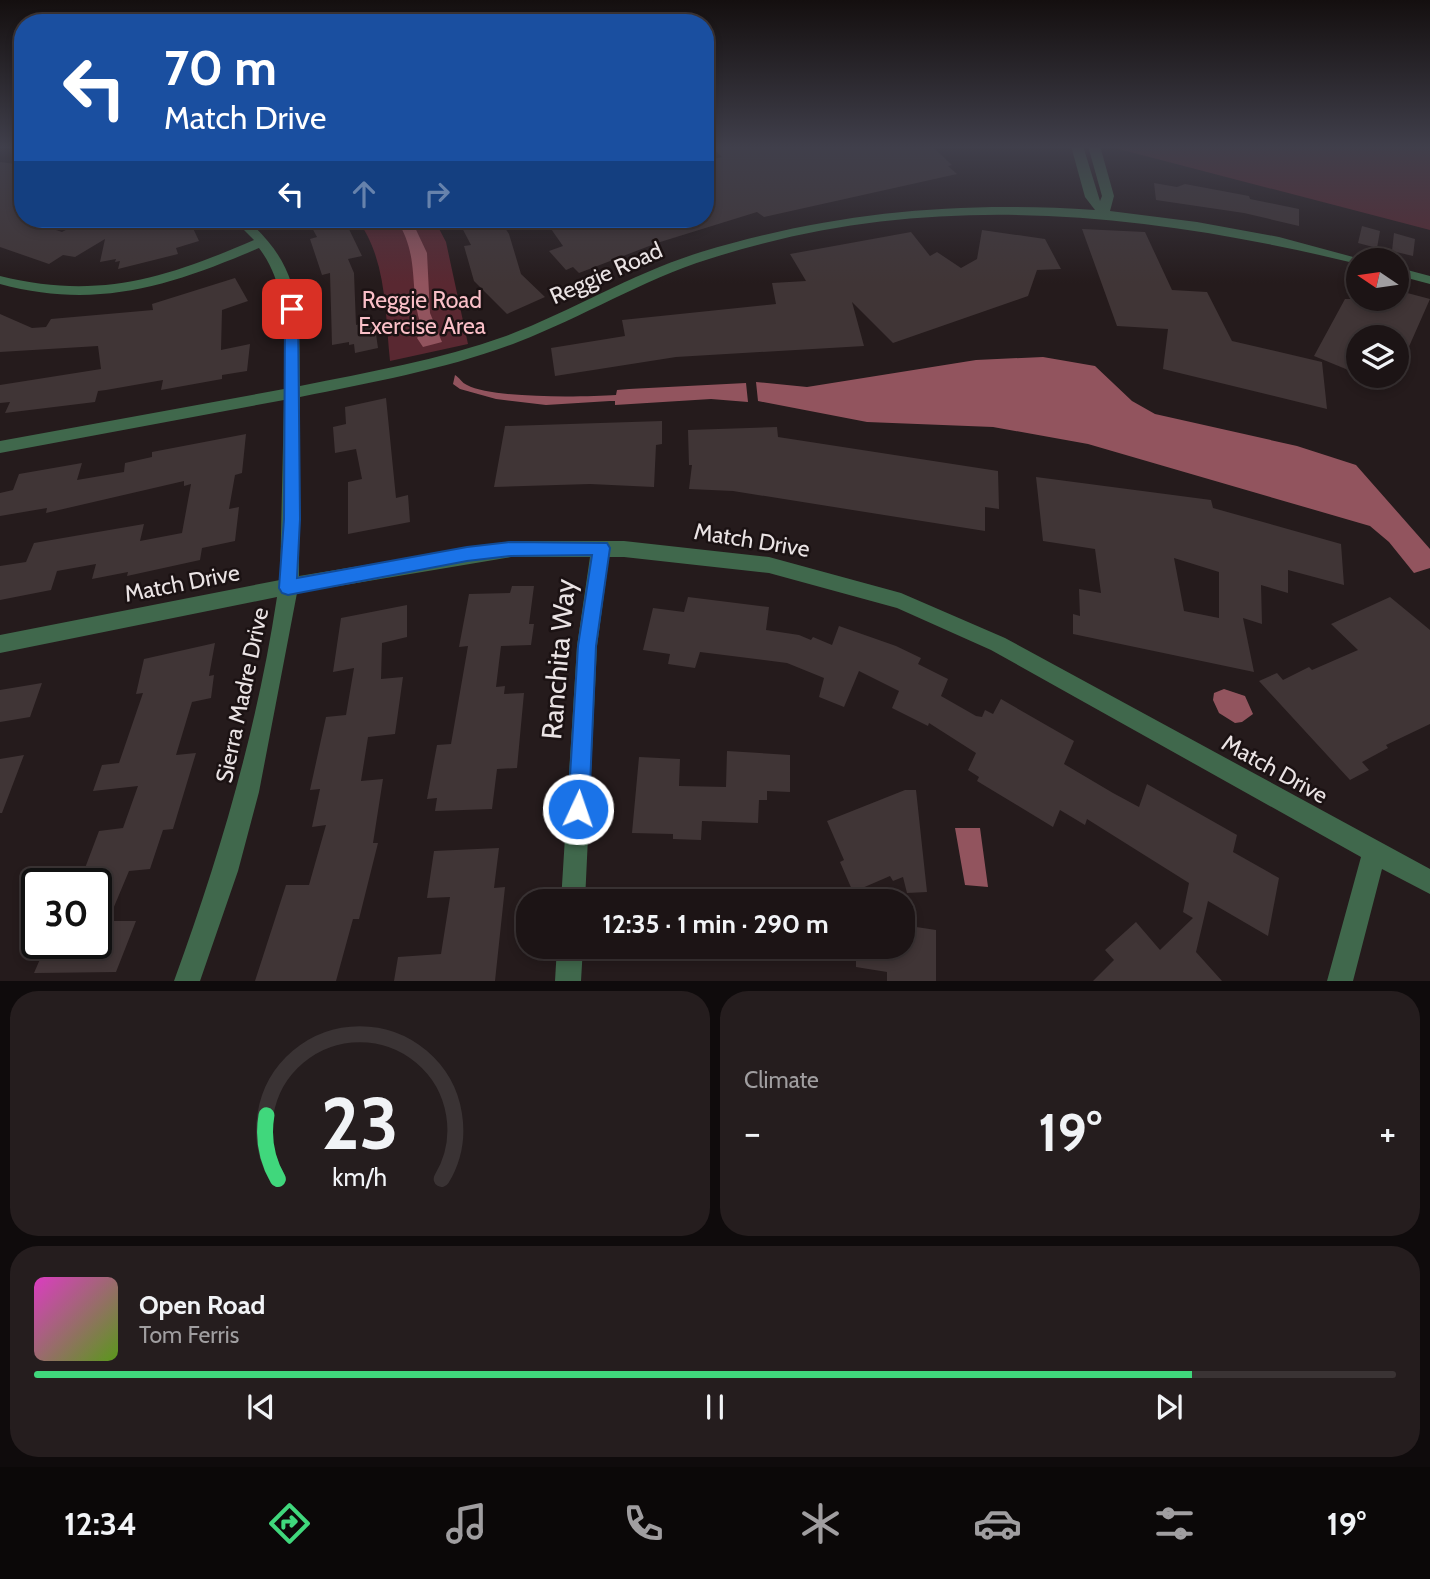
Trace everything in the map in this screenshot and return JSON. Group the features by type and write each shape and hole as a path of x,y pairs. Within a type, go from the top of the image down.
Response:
{"street":[{"path":"1090,192 1103,212"},
{"path":"1103,212 1107,192"},
{"name":"Reggie Road","path":"0,447 163,420 486,348 536,330 674,266 797,229 870,216 946,209 1022,208 1103,212 1254,235 1346,258"},
{"name":"Sierra Madre Drive","path":"187,981 226,871 248,792 271,691 288,588 292,519 292,309 279,265 263,242 248,228"},
{"path":"0,280 44,292 119,290 170,277 263,242"},
{"path":"1409,274 1430,280"},
{"name":"Match Drive","path":"0,644 467,554 511,549 601,548 675,552 769,565 901,601 998,644 1430,883"},
{"name":"Ranchita Way","path":"574,889 587,646 601,548"},
{"path":"1340,981 1374,852"},
{"path":"568,981 569,959"}],"green space":[{"path":"1283,192 1430,192 1430,230"},
{"name":"Reggie Road Exercise Area","path":"363,228 439,228 446,242 468,344 390,361 383,287"}],"shaded area":[{"path":"401,228 415,228 427,253 430,313 442,342 423,347 417,338 423,330 418,316 412,261"},
{"path":"1043,357 1095,366 1132,401 1155,414 1297,446 1356,465 1430,549 1430,568 1414,573 1389,542 1370,526 1088,444 993,427 867,422 758,401 756,382 807,387 976,360"},
{"path":"455,375 465,384 480,390 539,396 616,395 617,390 746,383 748,402 711,399 615,405 615,401 610,401 546,405 496,399 460,389 453,384"},
{"path":"1224,689 1245,696 1253,714 1242,722 1235,723 1219,713 1213,700 1214,693"},
{"path":"955,828 980,828 988,887 965,885"}],"building":[{"path":"0,192 14,192 14,228 50,228 62,232 69,228 193,228 199,241 176,248 178,254 118,269 120,261 115,262 116,259 100,262 105,239 75,257 63,255 49,264 0,247"},
{"path":"714,192 877,192 764,217 757,212 714,225"},
{"path":"1155,192 1226,192 1299,209 1299,226 1244,213 1156,200"},
{"path":"1362,226 1380,231 1377,248 1358,243"},
{"path":"312,228 348,228 362,256 348,259 354,273 356,325 374,321 378,348 355,353 354,344 349,345 349,342 332,345 330,273 322,275 310,239 317,237"},
{"path":"462,228 505,228 521,274 545,297 507,314 474,281 464,246 471,245"},
{"path":"550,228 705,228 579,273 573,267 566,270 549,251 563,246"},
{"path":"1082,229 1145,232 1172,290 1207,292 1232,341 1322,362 1327,409 1163,369 1168,329 1117,326"},
{"path":"982,230 1045,239 1061,269 1037,270 1028,296 893,343 852,302 864,346 676,357 555,376 551,348 625,336 622,320 776,304 772,283 806,281 790,254 911,232 930,256 937,252 961,268 977,259"},
{"path":"1394,233 1415,239 1413,256 1409,255 1409,248 1392,248"},
{"path":"235,278 248,301 222,310 221,350 250,344 247,371 222,375 222,379 161,390 163,380 98,391 95,402 5,413 10,402 0,403 0,385 101,369 98,346 0,352 0,314 32,328 46,327 51,319 153,310 152,304"},
{"path":"1409,293 1430,299 1409,347 1409,325 1346,325 1346,369 1314,356 1345,299 1346,312 1409,312"},
{"path":"386,398 396,498 408,495 410,522 348,534 348,482 362,479 356,449 335,453 333,427 346,424 345,407"},
{"path":"662,421 662,444 656,445 654,487 590,484 494,487 505,426"},
{"path":"777,427 778,437 998,471 999,509 985,507 985,531 733,491 689,489 692,465 689,465 688,430"},
{"path":"246,434 242,473 235,475 229,509 239,507 235,541 202,548 200,560 127,576 128,572 92,579 96,564 57,571 51,590 0,600 0,566 26,562 34,543 144,524 140,541 182,533 191,484 184,486 184,481 46,513 47,508 0,516 0,493 13,490 19,474 82,463 77,480 124,472 125,463 152,457 152,452"},
{"path":"1036,477 1211,500 1213,508 1341,544 1344,585 1288,570 1288,593 1261,585 1262,624 1243,618 1254,672 1073,634 1073,614 1080,616 1079,589 1101,593 1095,549 1043,541","holes":["1174,558 1219,572 1219,618 1184,611"]},
{"path":"512,586 534,586 529,624 534,624 531,645 501,646 496,687 505,686 504,694 524,693 517,768 497,769 492,809 435,811 437,798 427,799 437,745 451,744 468,646 459,647 469,594 510,593"},
{"path":"688,597 769,607 766,630 799,635 811,640 813,637 832,645 839,626 896,646 921,658 918,664 948,679 941,696 976,716 982,717 985,710 993,714 1001,699 1074,741 1064,764 1113,793 1139,807 1147,784 1237,835 1233,852 1279,878 1268,936 1208,901 1196,952 1222,981 1093,981 1114,960 1105,950 1136,922 1160,950 1193,918 1183,912 1189,883 1087,819 1085,825 1060,810 1053,827 977,781 979,777 968,770 976,753 929,723 928,726 892,708 899,691 859,671 844,707 819,697 824,678 787,663 700,652 695,668 668,664 670,654 643,650 653,608 684,612"},
{"path":"1390,597 1430,630 1430,724 1386,745 1388,748 1362,762 1369,770 1350,780 1259,681 1277,673 1283,680 1309,667 1312,670 1358,650 1331,624"},
{"path":"407,605 407,637 382,643 381,679 403,677 395,734 368,737 361,781 383,779 373,843 378,843 359,919 353,919 336,981 255,981 286,885 309,885 326,825 312,827 320,789 310,790 326,717 346,715 354,668 333,672 341,618"},
{"path":"215,643 209,676 214,675 211,698 192,702 176,755 196,753 173,829 163,830 150,869 129,871 112,911 112,868 85,868 99,831 123,828 138,786 93,791 102,765 119,763 143,693 136,694 144,659"},
{"path":"42,683 30,717 0,722 0,690"},
{"path":"727,751 790,755 790,792 767,791 767,800 759,800 758,823 702,821 701,840 673,839 673,834 632,833 639,757 680,759 679,786 726,787"},
{"path":"24,755 2,813 0,813 0,759"},
{"path":"905,790 916,790 927,892 915,893 915,889 906,889 903,877 893,881 890,876 860,889 852,889 840,862 844,860 827,821"},
{"path":"499,848 494,888 505,887 495,981 394,981 398,957 441,954 450,897 427,898 434,851"},
{"path":"112,921 136,921 116,972 34,973 40,959 112,959"},
{"path":"915,927 936,930 936,981 887,981 887,972 856,967 856,959 915,959"}],"route":[{"path":"292,309 293,463 288,588 467,554 550,547 601,548 587,646 578,809"}]}
